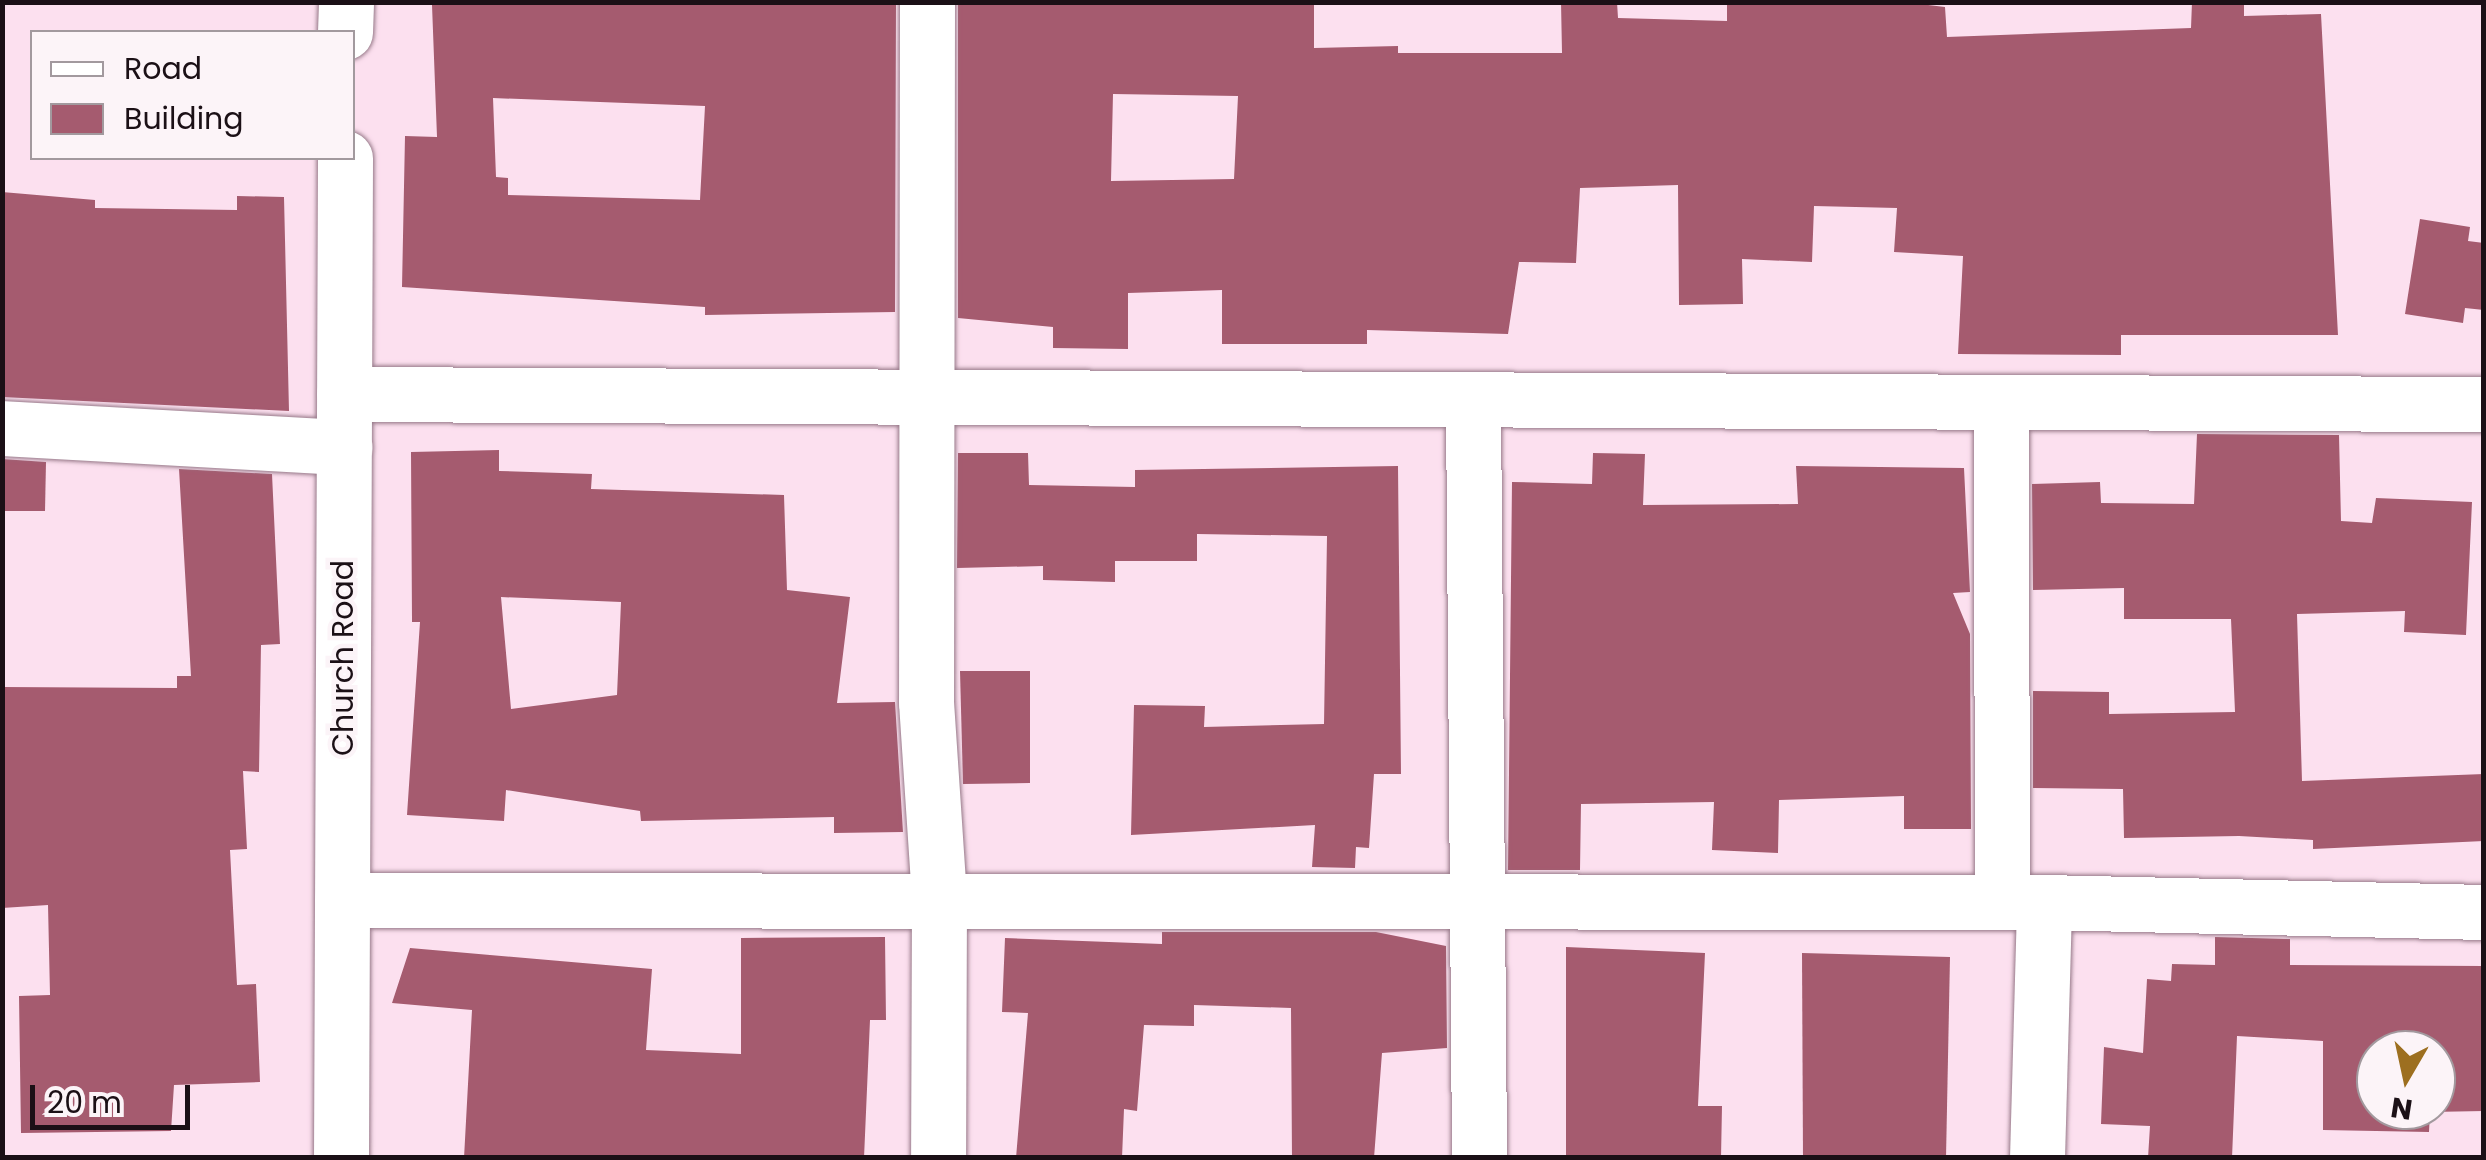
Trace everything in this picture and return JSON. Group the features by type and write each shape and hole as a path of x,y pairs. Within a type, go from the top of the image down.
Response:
{"street":[{"path":"346,2 346,30"},
{"path":"927,2 930,396 926,763 939,897 938,1158"},
{"name":"Church Road","path":"341,1158 345,160"},
{"path":"2,428 344,421 930,396 1473,405 2484,404"},
{"path":"1473,405 1474,908 1479,1158"},
{"path":"2000,405 2037,1158"},
{"path":"342,900 939,897 1474,908 2023,902 2484,912"}],"building":[{"path":"896,2 895,312 705,315 705,307 402,287 405,136 437,137 432,5","holes":["493,98 705,106 700,200 508,195 508,178 496,177"]},
{"path":"958,2 1314,2 1314,48 1398,46 1398,53 1562,53 1561,2 1617,2 1618,18 1727,21 1727,2 1903,2 1945,7 1947,37 2191,28 2192,2 2244,2 2244,16 2321,14 2338,335 2121,335 2121,355 1958,354 1963,256 1894,252 1897,208 1814,206 1812,262 1742,259 1743,304 1679,305 1678,185 1580,188 1576,263 1519,262 1508,334 1367,330 1367,344 1222,344 1222,290 1128,293 1128,349 1053,348 1053,327 958,318","holes":["1113,94 1238,96 1234,179 1111,181"]},
{"path":"2,192 95,200 95,208 237,210 237,196 284,197 289,411 2,397"},
{"path":"2420,219 2470,227 2468,241 2484,243 2484,310 2465,308 2463,323 2405,314"},
{"path":"2197,434 2339,435 2341,521 2372,523 2376,498 2472,502 2466,635 2404,632 2405,611 2297,614 2302,781 2484,774 2484,841 2313,849 2313,840 2239,836 2124,838 2123,789 2033,788 2033,691 2109,692 2109,714 2235,712 2231,619 2124,619 2124,588 2033,590 2032,484 2100,482 2101,503 2194,504"},
{"path":"499,450 499,471 592,474 591,489 784,495 787,590 850,597 837,703 895,702 903,832 834,833 834,817 641,821 640,811 506,790 504,821 407,815 420,622 412,622 411,452","holes":["501,597 621,602 617,695 511,709"]},
{"path":"958,453 1028,453 1029,485 1135,487 1135,470 1398,466 1401,774 1374,774 1369,848 1356,847 1355,868 1312,867 1315,825 1131,835 1134,705 1205,706 1204,727 1324,724 1327,536 1197,534 1197,561 1115,561 1115,582 1043,580 1043,566 957,568"},
{"path":"1593,453 1645,454 1643,505 1798,504 1796,466 1964,468 1970,592 1953,593 1970,634 1971,829 1904,829 1904,796 1779,800 1778,853 1712,850 1714,802 1581,804 1580,870 1508,870 1512,482 1592,484"},
{"path":"2,459 46,462 45,511 2,511"},
{"path":"179,469 272,474 280,644 261,645 259,772 243,771 247,849 230,850 237,985 256,984 260,1082 174,1085 171,1131 21,1133 19,996 50,995 48,905 2,908 2,687 177,688 177,676 191,676"},
{"path":"960,671 1030,671 1030,783 963,784"},
{"path":"1162,932 1376,932 1446,946 1447,1048 1382,1053 1374,1158 1292,1158 1291,1008 1194,1005 1194,1026 1144,1025 1137,1111 1124,1109 1122,1158 1016,1158 1028,1013 1002,1012 1005,938 1162,944"},
{"path":"885,937 886,1020 870,1020 864,1158 464,1158 472,1010 392,1003 410,948 652,969 646,1050 741,1054 741,938"},
{"path":"2215,937 2290,939 2290,965 2484,966 2484,1111 2456,1112 2456,1030 2356,1030 2356,1130 2429,1132 2323,1130 2323,1041 2237,1036 2232,1158 2148,1158 2150,1126 2101,1124 2104,1047 2143,1053 2147,979 2171,981 2172,964 2215,965"},
{"path":"1566,947 1705,953 1698,1106 1722,1106 1721,1158 1566,1158"},
{"path":"1802,953 1950,957 1946,1158 1803,1158"}]}
